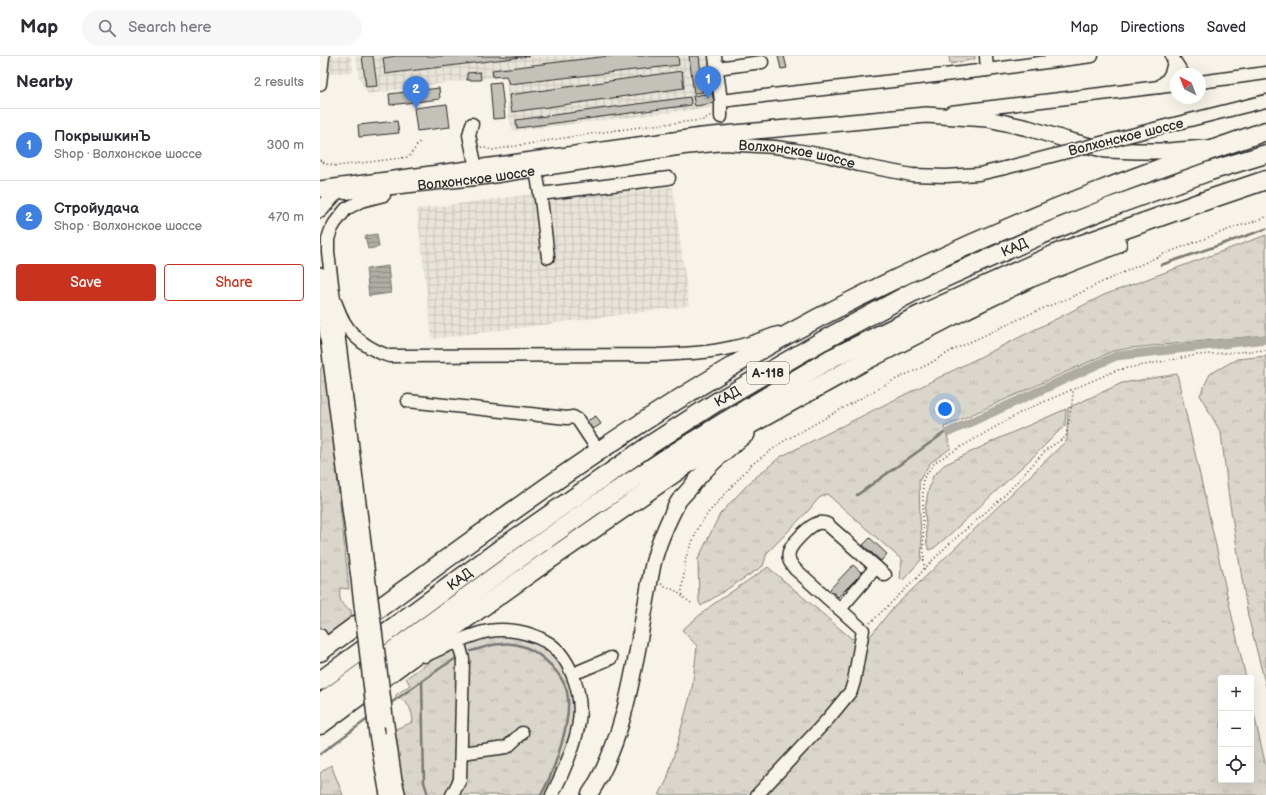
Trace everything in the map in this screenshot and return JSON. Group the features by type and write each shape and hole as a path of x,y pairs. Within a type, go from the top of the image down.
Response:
{"highway":[{"path":"322,644 441,563 653,414 818,318 905,274 1046,212 1103,189 1266,131"},
{"name":"КАД","path":"320,681 503,547 650,445 715,403 822,341 913,292 1041,235 1108,208 1210,171 1266,154"},
{"name":"КАД","path":"320,704 592,507 719,425 832,358 924,313 1060,252 1266,180"},
{"path":"320,725 402,664 542,564 706,451 794,400 907,338 1030,278 1103,250 1246,187"}],"main road":[{"path":"926,115 988,119 1028,128 1106,150 1168,151 1224,146"},
{"name":"Волхонское шоссе","path":"329,191 476,168 702,136 926,115"},
{"path":"320,210 329,191"},
{"path":"320,304 321,280"},
{"path":"321,280 363,567 377,734 388,795"},
{"path":"320,327 320,333"},
{"path":"589,795 599,780 621,723 634,667 653,563 664,533 679,502 702,472 726,450 794,400"}],"street":[{"path":"320,84 323,56"},
{"path":"986,56 987,70"},
{"path":"721,101 987,70 1092,56"},
{"path":"1172,58 1179,68"},
{"path":"1159,87 1165,82 1172,72 1172,58"},
{"path":"716,116 721,101 716,62 762,62"},
{"path":"1206,81 1266,73"},
{"name":"Волхонское шоссе","path":"926,115 1170,86"},
{"name":"Волхонское шоссе","path":"329,191 434,184 536,171 684,148 724,144 775,147 796,150 912,176 979,174 1266,101"},
{"path":"472,124 469,135 476,168"},
{"path":"536,171 548,257"},
{"path":"540,194 669,178"},
{"path":"399,795 395,778 363,567 328,252 328,239 331,230 346,209 361,201 376,196 434,184"},
{"path":"334,299 344,323 357,338 376,352 389,356 650,355 689,353 734,347 753,342 818,318"},
{"path":"408,401 567,418 573,417 578,420 596,447"},
{"path":"757,795 828,719 850,691 854,682 863,630 795,570 790,564 789,552 796,541 816,523 822,522 827,524 885,575"},
{"path":"840,609 876,567"},
{"path":"402,664 468,637 488,631 515,630 546,641 559,652 576,683 580,703 579,722 573,744 552,795"},
{"path":"452,795 460,780 463,658 459,644"},
{"path":"580,671 611,658"},
{"path":"461,752 507,747 522,733"}],"path":[{"path":"483,147 492,150 576,136 703,120 716,116"},
{"path":"320,160 326,164 337,166 409,157 420,141"},
{"path":"683,596 682,592 686,557 699,526 709,512 751,465 784,441 890,382 927,365 953,350 1032,313 1076,295 1164,254 1266,217"},
{"path":"924,569 924,479 935,462 1023,411 1117,370 1197,355 1266,350"},
{"path":"863,630 916,579 948,544 1002,498 1047,449 1066,437 1073,399 1073,389"},
{"path":"657,584 664,584 691,603"}],"shaded area":[{"path":"320,56 351,56 353,72 320,74"},
{"path":"356,56 708,56 715,107 513,131 509,119 506,76 368,94 359,78"},
{"path":"673,187 689,306 432,339 417,209 534,194 537,199"},
{"path":"377,234 379,247 368,249 365,236"},
{"path":"388,266 391,293 369,296 366,269"}],"green space":[{"path":"949,56 975,56 975,59 950,64"},
{"path":"1266,235 1266,335 1113,351 944,427 951,448 930,463 919,481 922,545 921,560 904,579 902,580 900,578 902,560 827,494 819,498 767,553 763,566 701,606 699,602 698,559 720,514 749,483 780,457 1104,295"},
{"path":"1266,356 1266,687 1248,616 1229,498 1221,433 1200,395 1210,374 1237,359"},
{"path":"324,361 349,589 340,588 340,596 342,604 351,610 352,626 332,640 323,633 320,625 320,371"},
{"path":"1177,374 1245,675 1218,675 1218,783 1254,783 1254,714 1266,767 1266,795 764,795 829,723 861,659 869,638 891,610 1067,440 1068,408 1122,383"},
{"path":"1066,409 1065,426 948,536 934,548 929,550 927,545 925,510 928,492 933,476 944,465 1002,437"},
{"path":"768,567 852,639 856,635 846,692 754,795 659,795 667,780 692,689 697,646 682,630 712,605"},
{"path":"513,635 528,639 545,649 562,666 571,682 576,723 550,795 402,795 393,730 413,722 412,714 407,704 396,698 396,695 410,685 406,678 449,649 486,636"},
{"path":"331,765 343,795 320,795 320,773"}],"building":[{"path":"362,56 373,56 377,86 366,87"},
{"path":"396,56 529,56 385,74 383,58"},
{"path":"609,56 678,56 679,65 509,84 506,76 493,77 492,70"},
{"path":"689,56 699,56 703,92 694,93"},
{"path":"778,56 784,56 787,68 781,69"},
{"path":"682,71 684,88 512,112 509,95"},
{"path":"480,72 481,80 467,80 467,73"},
{"path":"501,82 505,118 493,119 490,83"},
{"path":"439,88 440,99 390,105 389,94"},
{"path":"712,93 714,103 695,106 693,96"},
{"path":"690,97 691,105 517,128 516,120"},
{"path":"447,104 450,127 417,131 414,108"},
{"path":"397,121 399,133 359,137 358,125"},
{"path":"596,416 601,424 590,431 585,422"},
{"path":"870,538 887,554 881,561 863,545"},
{"path":"853,565 862,573 838,597 830,589"}],"waterway":[{"path":"1161,265 1266,229"},
{"path":"949,432 1116,356 1266,339"},
{"path":"857,495 944,433 949,432"},
{"path":"471,651 497,644 523,646 547,661 558,673 566,687 568,703 565,730 557,759 541,795"},
{"path":"388,705 455,659"},
{"path":"422,681 424,782 428,795"},
{"path":"320,754 369,718"}],"place":[{"name":"ПокрышкинЪ","path":"708,99"},
{"name":"Стройудача","path":"416,109"}]}
